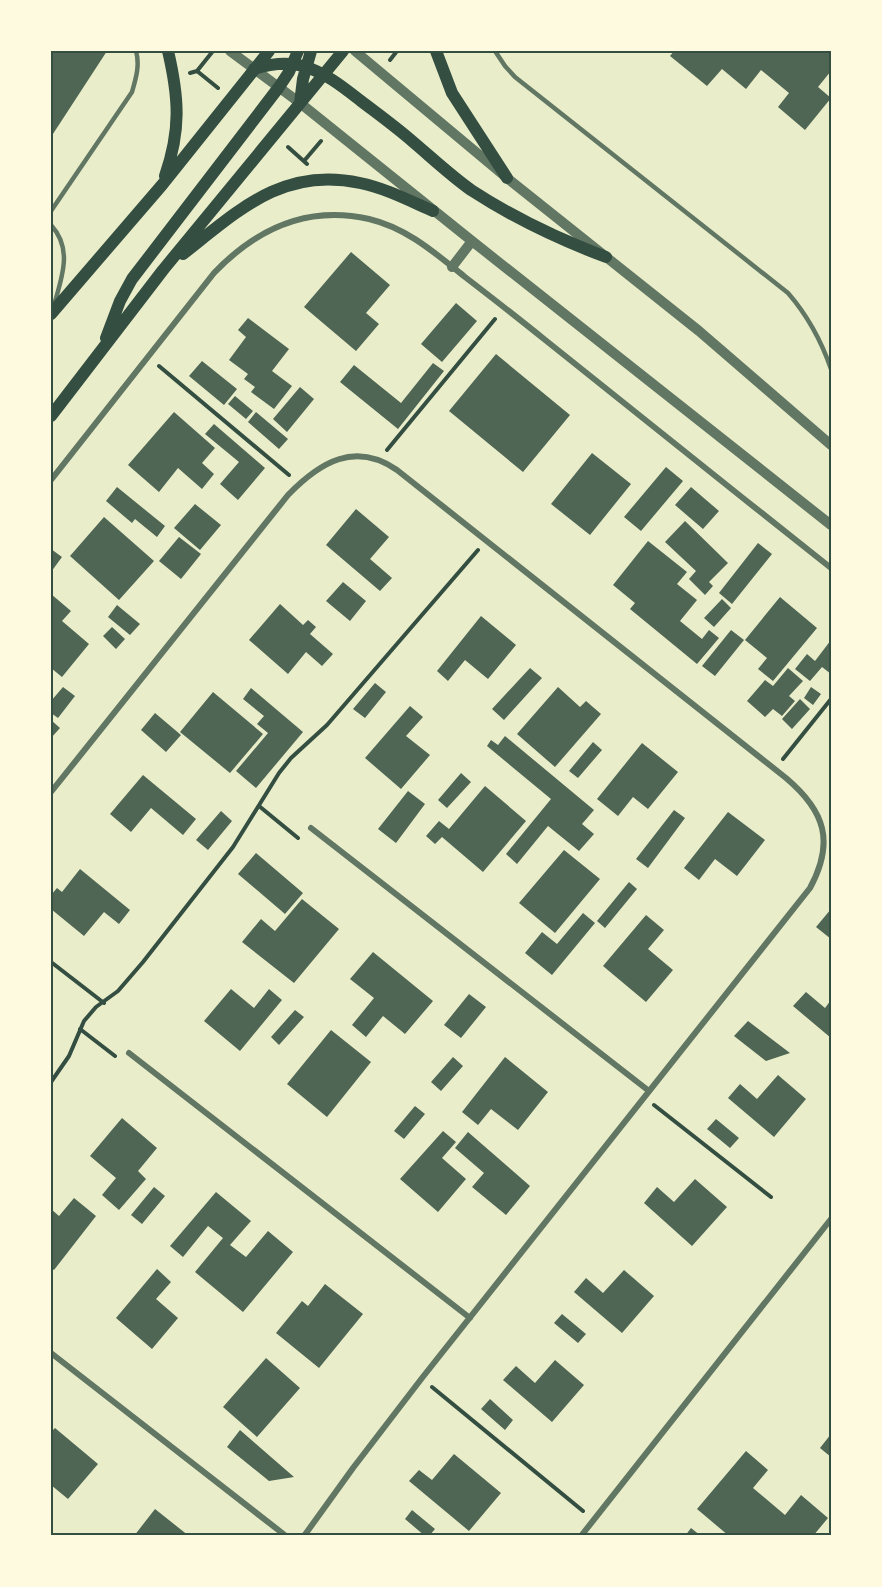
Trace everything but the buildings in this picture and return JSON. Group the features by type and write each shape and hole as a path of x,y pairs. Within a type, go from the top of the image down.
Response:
{"main road":[{"path":"162,185 175,143 177,120 174,78 168,51"},
{"path":"52,313 162,185 269,51"},
{"path":"298,51 300,103"},
{"path":"103,347 120,301 132,279 279,87 311,51"},
{"path":"51,416 163,270 343,51"},
{"path":"436,51 452,93 507,178"},
{"path":"254,69 279,64 299,66 324,74 485,199 535,228 606,257"},
{"path":"163,270 242,207 267,193 311,180 361,183 382,189 433,211"}],"street":[{"path":"230,51 300,103 433,211 831,525"},
{"path":"355,51 507,178 699,331 831,445"},
{"path":"51,480 214,273 228,259 260,236 296,220 315,216 351,216 378,222 418,240 831,568"},
{"path":"452,267 472,241"},
{"path":"51,792 277,507 299,483 332,461 343,457 367,457 378,459 398,470 776,769 807,797 821,821 824,849 817,876 810,888 422,1378 352,1468 304,1536"},
{"path":"311,828 649,1091"},
{"path":"129,1053 470,1318"},
{"path":"581,1536 831,1219"},
{"path":"51,1353 286,1536"}],"lane":[{"path":"51,211 132,92 138,75 136,51"},
{"path":"495,51 515,77 788,293 799,305 817,333 831,369"},
{"path":"51,225 59,236 65,258 52,313"}],"path":[{"path":"197,71 213,51"},
{"path":"378,459 504,308"},
{"path":"148,357 299,483"},
{"path":"51,1082 69,1056 89,1013 118,991 137,970 232,848 268,789 291,758 327,725 486,541"},
{"path":"776,769 831,699"},
{"path":"259,806 308,846 318,833"},
{"path":"51,962 104,1003"},
{"path":"80,1029 115,1057"},
{"path":"644,1098 771,1197"},
{"path":"422,1378 593,1520"}]}
